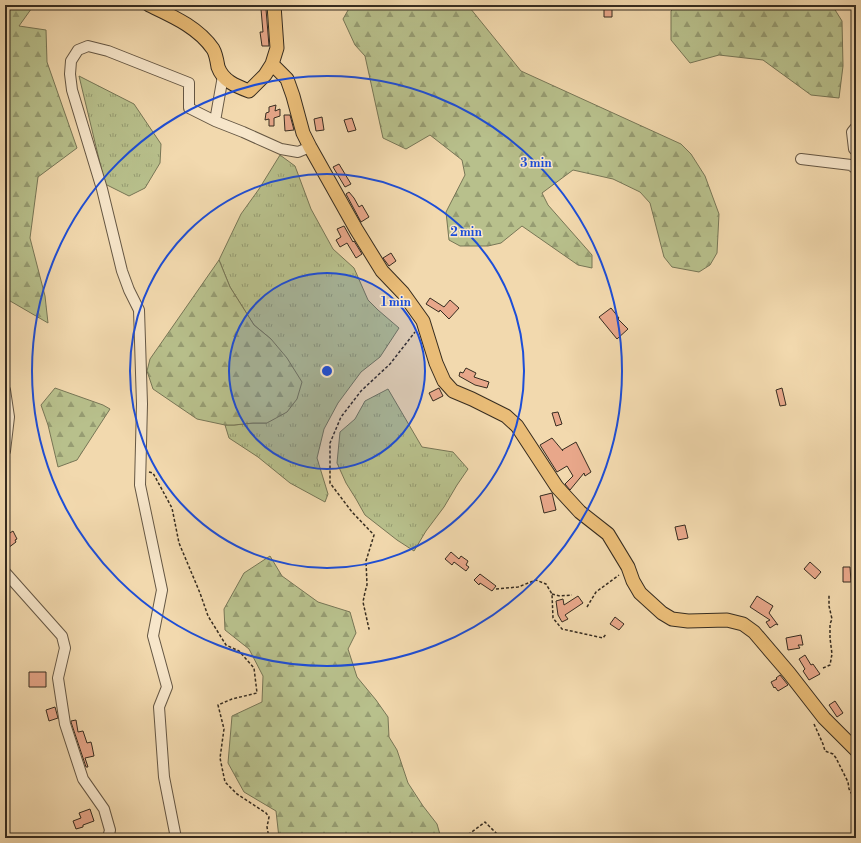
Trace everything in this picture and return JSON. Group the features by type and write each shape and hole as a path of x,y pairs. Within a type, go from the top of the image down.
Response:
{"main road":[{"path":"149,5 179,20 198,32 213,50 219,69 223,76 230,83 249,91 265,75 272,64 277,48 274,5"},
{"path":"272,64 287,79 310,147 356,228 382,271 403,293 423,322 436,363 444,381 453,391 506,416 517,426 557,487 580,512 608,534 628,566 633,581 640,593 662,613 672,619 688,621 727,620 743,624 754,632 790,673 824,718 856,750"}],"street":[{"path":"176,838 164,777 159,707 167,687 153,636 162,590 140,484 142,404 139,310 122,271 102,189 72,90 70,74 71,61 78,50 88,46 108,51 189,83 189,108 215,121 249,134 281,149 298,152 310,147"},
{"path":"215,121 223,76"},
{"path":"856,127 852,132 854,149 856,151"},
{"path":"801,159 851,165 856,169"},
{"path":"5,390 9,417 5,451"},
{"path":"5,572 62,636 65,648 58,678 65,724 83,779 104,809 110,830 108,838"}],"path":[{"path":"369,628 363,602 364,592 367,585 366,561 374,535 352,512 330,483 330,443 341,417 361,391 390,364 423,322"},
{"path":"140,469 152,473 172,508 178,543 208,616 226,645 239,651 254,668 257,693 232,699 218,705 224,729 220,758 225,782 237,794 266,813 269,817 267,827 269,838"},
{"path":"588,607 596,592 618,576 628,566"},
{"path":"496,589 518,587 536,580 546,584 552,594 553,618 562,629 603,638 606,634"},
{"path":"852,588 852,593 856,594"},
{"path":"552,594 560,596 572,595"},
{"path":"823,668 830,665 832,654 830,624 832,619 829,606 829,594"},
{"path":"813,721 825,751 833,754 836,758 856,802"},
{"path":"465,838 486,822 501,838"}],"green space":[{"path":"5,5 34,5 19,26 46,30 47,62 77,148 38,177 30,238 45,296 48,323 5,298"},
{"path":"351,5 471,5 470,8 521,71 681,144 691,154 705,176 719,214 717,253 710,265 699,272 672,267 664,257 650,203 640,192 613,179 573,170 542,193 548,205 592,255 592,268 578,265 522,226 501,243 488,246 460,246 449,240 446,212 465,175 462,160 430,135 406,149 383,138 365,56 355,45 343,19"},
{"path":"677,5 832,5 842,21 843,66 839,98 811,95 763,60 719,55 690,63 671,40 671,11"},
{"path":"79,76 134,104 161,144 160,163 145,188 129,196 105,184"},
{"path":"280,155 295,166 311,209 333,249 354,268 368,300 399,328 380,357 361,372 338,403 324,429 317,458 328,494 325,502 290,483 258,457 229,438 225,425 267,423 271,339 254,325 230,287 219,260 241,214 259,189"},
{"path":"219,260 230,287 254,325 271,339 287,358 302,382 297,399 287,412 267,423 225,425 197,419 153,389 147,371 150,359"},
{"path":"55,388 103,405 110,409 77,460 58,467 48,425 41,405"},
{"path":"388,389 422,447 453,452 468,469 414,551 397,540 365,515 346,483 337,463 340,432 355,419 365,401"},
{"path":"270,556 282,576 318,602 350,612 356,633 348,649 357,677 388,717 389,737 397,750 408,783 437,824 441,838 279,838 276,811 244,792 228,763 232,716 262,702 263,676 249,649 225,630 224,609 244,573"}],"building":[{"path":"604,6 612,6 612,17 604,17"},
{"path":"261,9 266,9 269,46 262,46 260,32 263,32"},
{"path":"276,105 275,111 280,109 280,116 274,118 274,126 269,126 269,119 265,120 266,113 269,112 269,107"},
{"path":"284,115 290,115 294,130 285,131"},
{"path":"322,117 324,130 316,131 314,119"},
{"path":"352,118 356,130 348,132 344,120"},
{"path":"339,164 351,184 345,187 333,167"},
{"path":"349,192 359,207 362,205 369,217 361,222 346,194"},
{"path":"344,226 362,254 356,258 347,243 340,247 336,240 341,237 337,229"},
{"path":"391,253 396,261 389,266 383,258"},
{"path":"430,298 444,307 450,300 459,308 449,319 440,310 439,312 426,304"},
{"path":"611,308 619,318 618,319 628,329 617,339 599,317"},
{"path":"466,368 476,373 474,377 489,382 487,388 475,385 459,376 460,372 463,373"},
{"path":"439,388 443,396 433,401 429,393"},
{"path":"782,388 786,405 780,406 776,390"},
{"path":"558,412 562,424 556,426 552,413"},
{"path":"552,438 562,450 576,442 591,472 585,476 584,473 570,490 565,484 573,476 567,466 557,472 540,445"},
{"path":"552,493 556,510 544,513 540,496"},
{"path":"685,525 688,538 678,540 675,527"},
{"path":"13,531 17,539 15,540 16,542 8,548 5,544 5,536"},
{"path":"451,552 459,559 461,556 468,561 466,565 469,567 466,571 454,562 452,565 445,559"},
{"path":"810,562 821,572 815,579 804,569"},
{"path":"843,567 850,567 851,582 843,582"},
{"path":"480,574 496,586 492,591 480,583 479,585 474,580"},
{"path":"578,596 583,603 565,615 568,619 562,622 558,615 556,601 563,599 564,605"},
{"path":"757,596 773,606 769,613 778,625 776,624 770,628 766,622 770,620 750,607"},
{"path":"615,617 624,624 619,630 610,624"},
{"path":"801,635 803,645 798,645 800,648 788,650 786,638"},
{"path":"805,655 811,665 813,664 820,674 809,680 803,671 805,669 799,659"},
{"path":"29,672 46,672 46,687 29,687"},
{"path":"780,675 788,685 778,691 775,687 774,688 771,682 777,679 776,678"},
{"path":"835,701 843,713 837,717 829,705"},
{"path":"55,707 58,718 49,721 46,710"},
{"path":"76,720 78,732 83,731 87,743 91,742 94,756 85,758 88,767 86,767 71,722"},
{"path":"90,809 94,821 76,829 73,821 81,818 79,813"}]}
